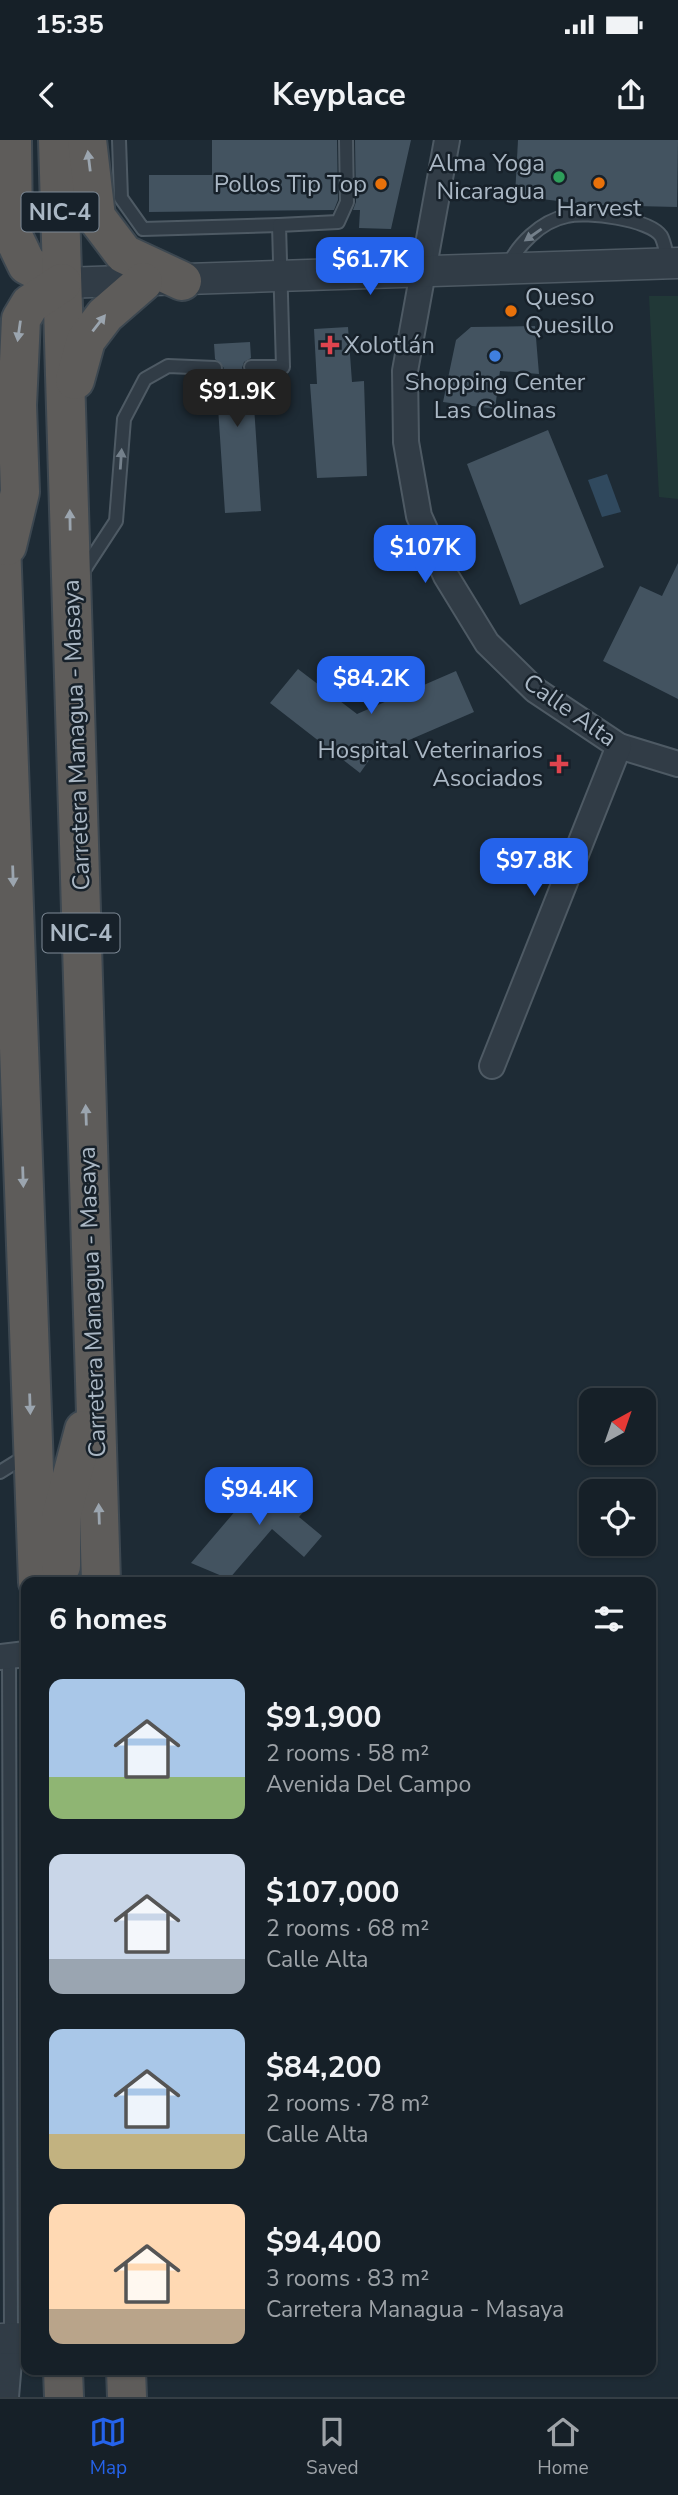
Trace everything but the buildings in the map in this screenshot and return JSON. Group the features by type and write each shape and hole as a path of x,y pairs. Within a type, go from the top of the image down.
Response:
{"highway":[{"path":"2,568 20,492 17,405 21,320 30,304 62,283 27,265 13,236 12,140"},
{"name":"Carretera Managua - Masaya","path":"58,140 68,409 94,1397 102,1577"},
{"path":"87,140 96,217 124,254 181,281"},
{"path":"68,409 86,340 105,315 143,282"},
{"name":"NIC-4","path":"0,514 5,799 38,1577"},
{"path":"60,1577 61,1517 94,1397"},
{"path":"63,2375 64,2397"},
{"path":"126,2375 127,2397"}],"street":[{"name":"Calle Alta","path":"447,140 405,371 406,442 419,516 446,576 487,643 536,690 619,746 678,764"},
{"path":"62,283 673,263"},
{"path":"492,1066 619,746"},
{"path":"6,2397 12,2338"}],"lane":[{"path":"119,140 121,198 143,229 338,222 347,202 346,140"},
{"path":"506,269 514,253 530,236 567,216 640,222 660,236 673,263"},
{"path":"251,367 283,367 279,225"},
{"path":"72,587 116,521 124,419 145,379 168,366 215,368"},
{"path":"0,1472 32,1452"},
{"path":"12,1656 12,2338"}],"green space":[{"path":"649,296 678,296 678,499 659,497"}],"water":[{"path":"607,474 621,512 602,517 588,480"}],"place":[{"name":"Alma Yoga Nicaragua","path":"559,177"},
{"name":"Harvest","path":"599,183"},
{"name":"Pollos Tip Top","path":"381,184"},
{"name":"Queso Quesillo","path":"511,311"},
{"name":"Xolotlán","path":"330,345"},
{"name":"Shopping Center Las Colinas","path":"495,356"},
{"name":"Hospital Veterinarios Asociados","path":"559,764"}]}
